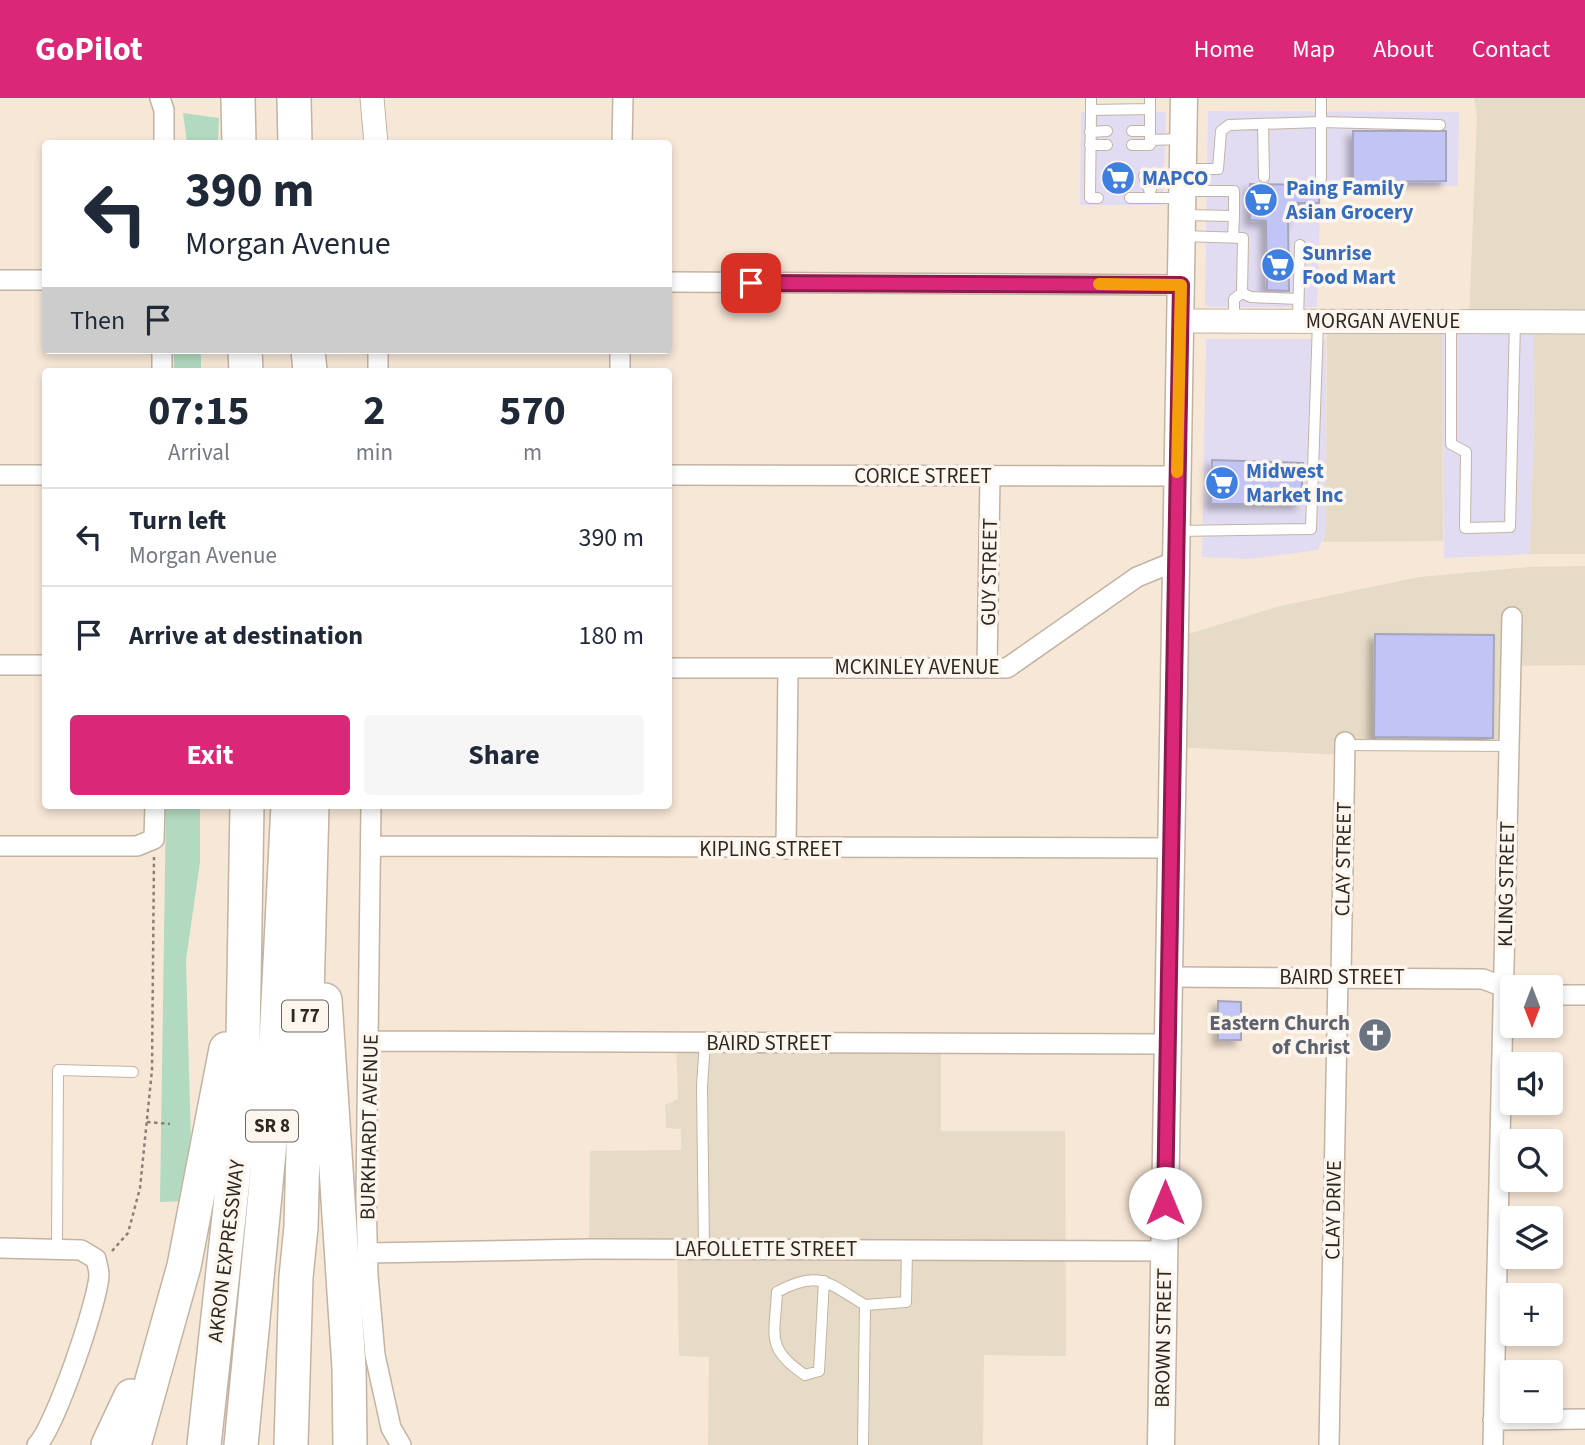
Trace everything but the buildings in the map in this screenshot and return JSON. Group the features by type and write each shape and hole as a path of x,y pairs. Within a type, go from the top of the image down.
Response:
{"highway":[{"path":"238,98 239,140"},
{"path":"294,98 295,140"},
{"name":"AKRON EXPRESSWAY","path":"204,1445 242,1097 247,809"},
{"name":"AKRON EXPRESSWAY","path":"242,1445 272,1121 288,809"},
{"name":"I 77","path":"291,1445 296,1277 301,1227 312,809"},
{"path":"309,877 323,966 349,1368 351,1445"},
{"path":"134,1445 184,1266 200,1196 226,1055 247,891"},
{"path":"108,1445 162,1322 200,1196"}],"main road":[{"name":"BROWN STREET","path":"1161,1445 1184,98"}],"street":[{"path":"160,98 164,110 164,140"},
{"path":"372,98 376,140"},
{"path":"622,140 623,98"},
{"path":"0,280 42,280"},
{"path":"672,282 1181,285"},
{"name":"MORGAN AVENUE","path":"1181,321 1234,321 1305,314 1451,321 1585,322"},
{"path":"0,475 42,475"},
{"name":"CORICE STREET","path":"672,475 1177,476"},
{"name":"GUY STREET","path":"987,668 990,477"},
{"name":"MCKINLEY AVENUE","path":"672,668 1007,668 1021,661 1137,577 1176,561"},
{"name":"KLING STREET","path":"1508,975 1512,617"},
{"path":"0,665 42,665"},
{"path":"786,849 788,668"},
{"name":"CLAY STREET","path":"1340,976 1344,744"},
{"path":"0,846 137,846 154,839 155,809"},
{"name":"BURKHARDT AVENUE","path":"371,809 368,1253 375,1355 391,1428 401,1445"},
{"name":"KIPLING STREET","path":"371,846 1171,848"},
{"name":"CLAY DRIVE","path":"1329,1445 1340,976"},
{"name":"BAIRD STREET","path":"1170,977 1483,979 1500,986"},
{"path":"1563,995 1585,995"},
{"name":"KLING STREET","path":"1493,1445 1506,1038"},
{"name":"BAIRD STREET","path":"370,1041 1168,1044"},
{"path":"0,1248 81,1250 96,1259 99,1275 93,1304 51,1424 37,1445"},
{"name":"LAFOLLETTE STREET","path":"368,1253 704,1249 1165,1251"},
{"path":"1493,1420 1585,1419"}],"lane":[{"path":"1091,98 1090,198 1098,198"},
{"path":"1150,98 1150,146"},
{"path":"1321,98 1321,178"},
{"path":"1091,110 1150,109"},
{"path":"1183,202 1218,169 1220,137 1224,127 1321,122 1440,125"},
{"path":"1264,124 1264,177"},
{"path":"1090,132 1107,131"},
{"path":"1132,131 1150,146"},
{"path":"1132,145 1150,146 1184,139"},
{"path":"1090,145 1107,145"},
{"path":"1149,176 1150,195"},
{"path":"1183,202 1234,191 1233,237"},
{"path":"1130,198 1150,195 1234,216"},
{"path":"1183,202 1233,237 1243,238 1242,293"},
{"path":"1176,531 1311,529 1305,314 1300,245"},
{"path":"1242,293 1305,314"},
{"path":"1234,321 1234,299 1242,293"},
{"path":"1451,321 1451,444 1466,452 1465,528 1510,527 1515,322"},
{"path":"1344,744 1509,746"},
{"path":"704,1249 702,1086 705,1042"},
{"path":"57,1248 58,1070 133,1072"},
{"path":"824,1281 819,1371 805,1376 786,1362 774,1345 777,1292 801,1279 824,1281 865,1305 906,1302 907,1250"},
{"path":"863,1445 865,1305"}],"path":[{"path":"96,1259 108,1255 128,1233 140,1188 152,1070 154,839"},
{"path":"146,1122 170,1124"}],"shaded area":[{"path":"1474,98 1585,98 1585,554 1530,554 1534,428 1533,322 1469,321 1477,117"},
{"path":"1208,111 1459,112 1458,186 1321,184 1317,307 1210,307 1205,304"},
{"path":"1081,112 1166,112 1163,205 1080,205"},
{"path":"1327,321 1442,321 1443,541 1322,542 1326,531"},
{"path":"1442,321 1533,322 1534,428 1530,554 1444,558"},
{"path":"1206,339 1326,339 1326,531 1318,550 1250,559 1202,557"},
{"path":"1585,566 1585,665 1511,666 1509,746 1345,742 1344,755 1173,747 1175,638 1280,606 1419,577 1529,567"},
{"path":"676,1042 941,1043 941,1131 1065,1131 1066,1356 984,1355 983,1445 708,1445 709,1357 679,1356 677,1249 589,1249 590,1151 681,1150 681,1129 666,1128 665,1105 678,1099"}],"green space":[{"path":"183,113 219,118 218,140 187,140"},
{"path":"174,354 201,354 201,368 174,368"},
{"path":"166,809 200,809 200,862 186,960 191,1144 184,1201 160,1202"}],"slow traffic":[{"path":"1099,284 1181,285 1177,472"}],"place":[{"name":"MAPCO","path":"1118,178"},
{"name":"Paing Family Asian Grocery","path":"1261,200"},
{"name":"Sunrise Food Mart","path":"1278,265"},
{"name":"Midwest Market Inc","path":"1222,483"},
{"name":"Eastern Church of Christ","path":"1375,1035"}],"route":[{"path":"751,283 1181,285 1165,1203"}]}
